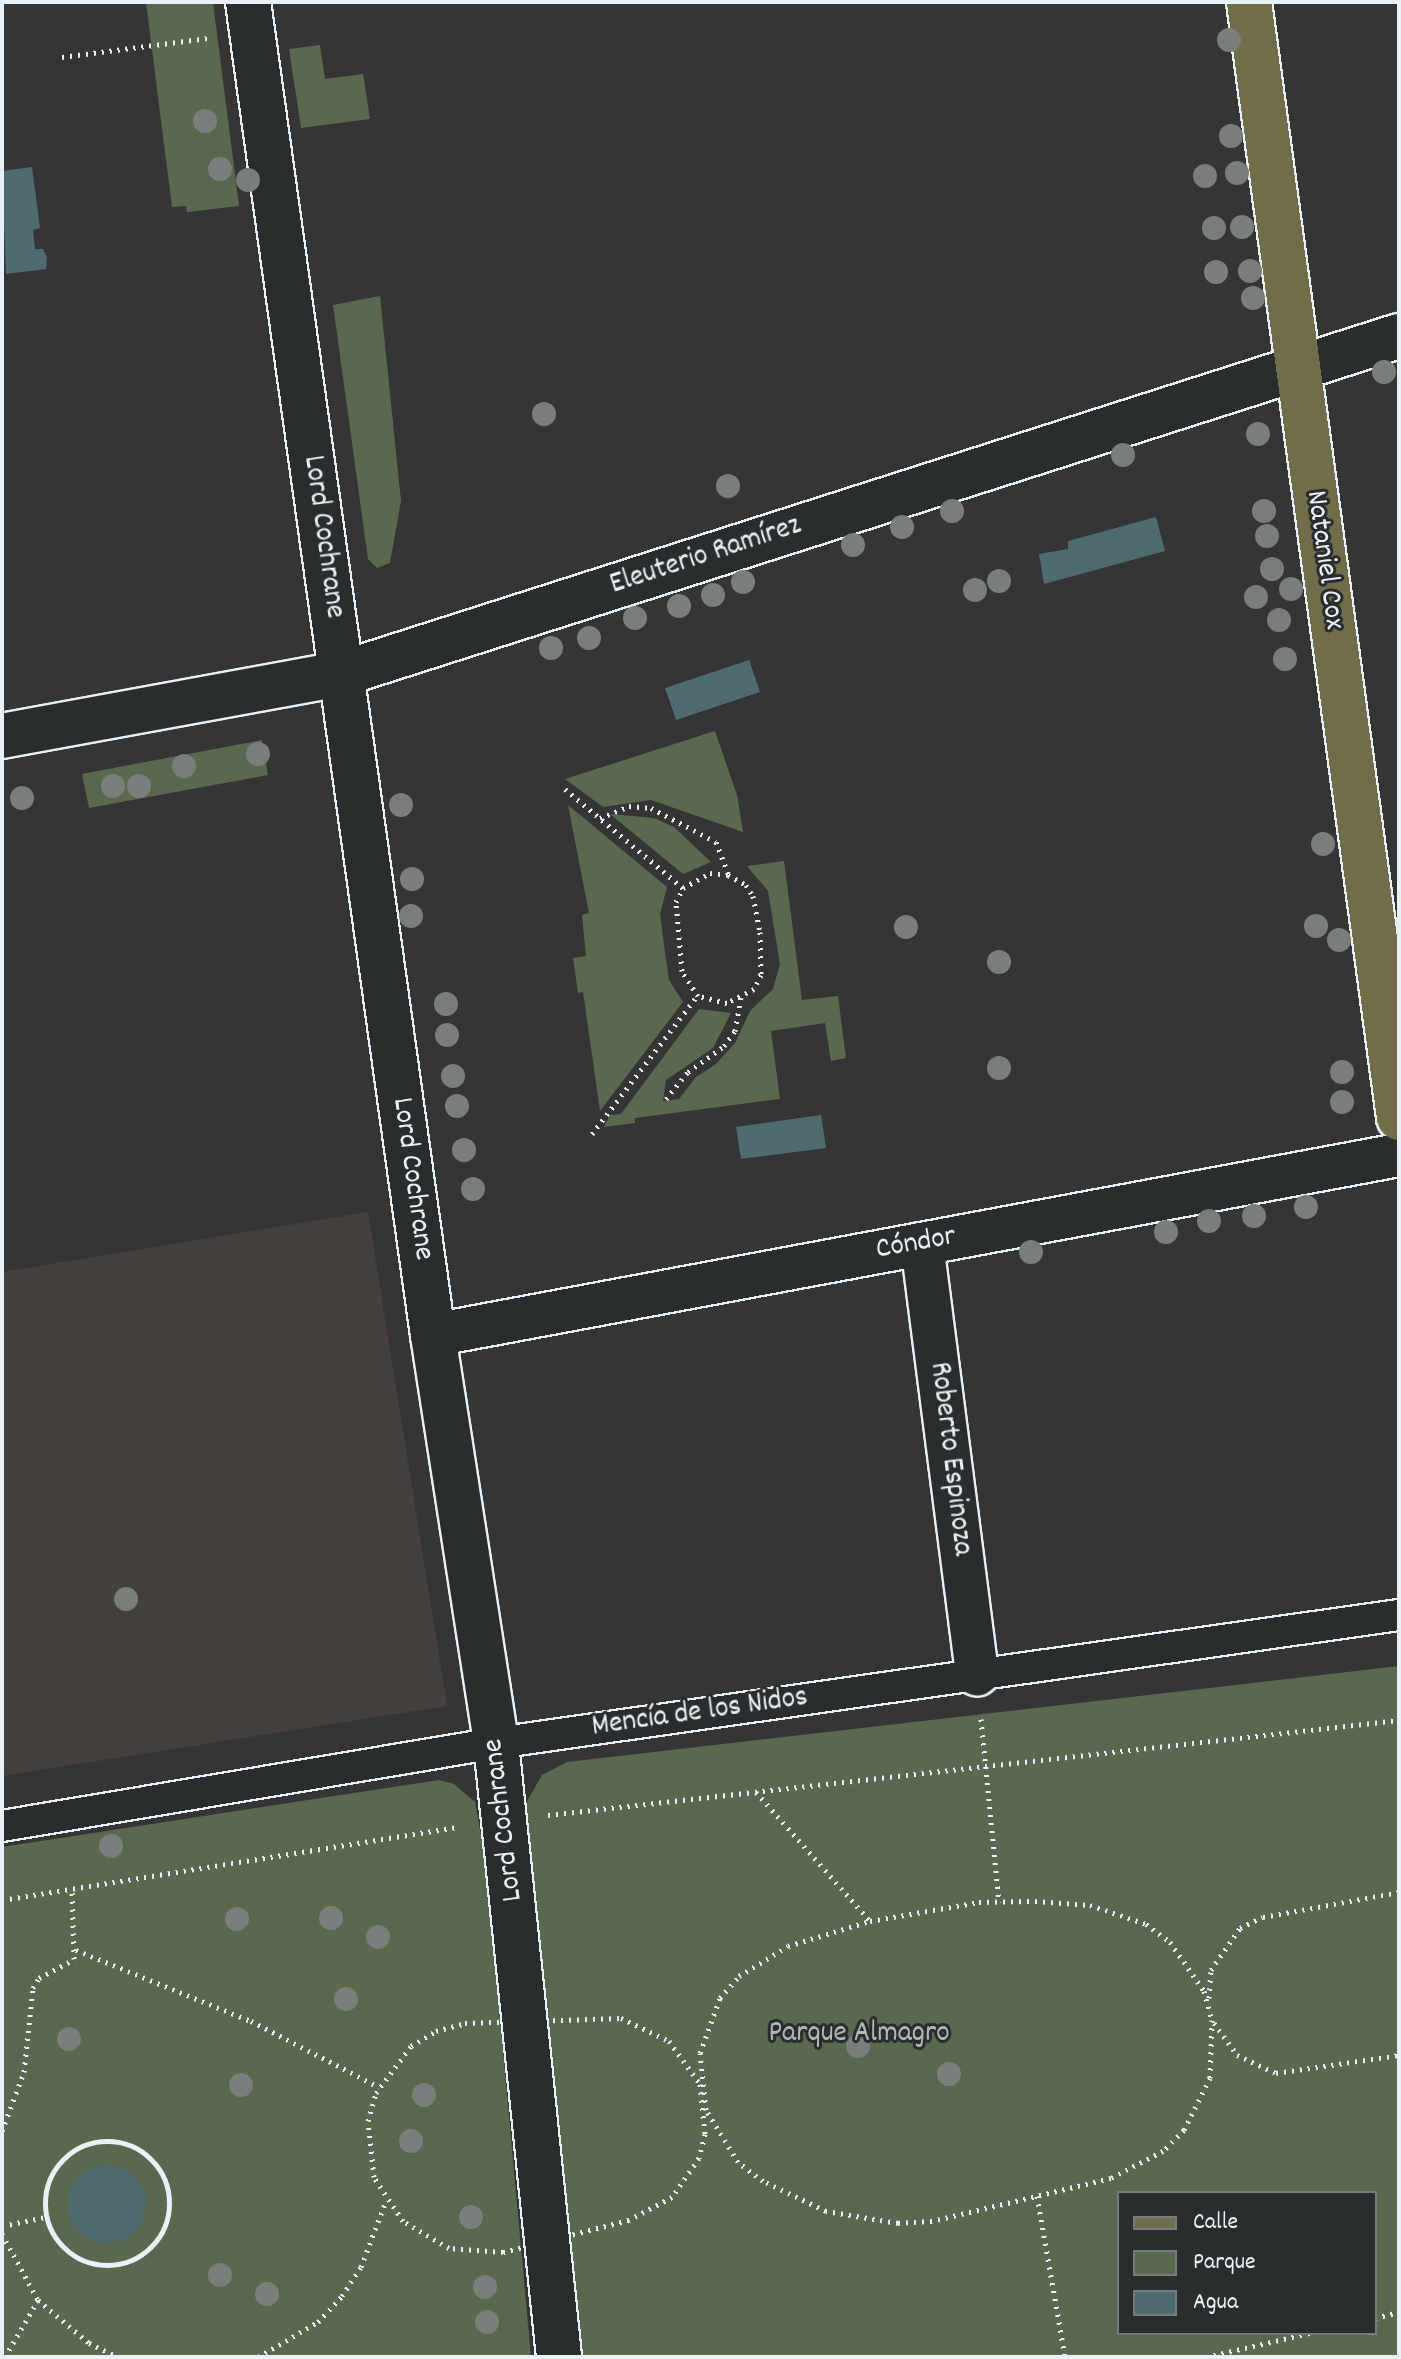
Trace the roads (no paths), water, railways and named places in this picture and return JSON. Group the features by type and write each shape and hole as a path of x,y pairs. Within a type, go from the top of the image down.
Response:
{"main road":[{"name":"Nataniel Cox","path":"1249,2 1399,1118"}],"street":[{"name":"Lord Cochrane","path":"250,17 433,1335 496,1743 559,2357"},
{"name":"Eleuterio Ramírez","path":"2,736 341,674 1399,336"},
{"name":"Cóndor","path":"433,1335 1399,1155"},
{"name":"Roberto Espinoza","path":"922,1244 977,1675"},
{"name":"Mencía de los Nidos","path":"2,1826 496,1743 1399,1615"}],"water":[{"path":"32,167 40,228 33,230 35,249 43,249 47,257 46,269 6,274 2,171"},
{"path":"1156,517 1165,551 1044,584 1039,554 1068,549 1068,541"},
{"path":"749,660 760,692 676,720 665,688"},
{"path":"821,1115 826,1148 741,1159 736,1127"},
{"path":"107,2165 122,2168 139,2182 146,2204 143,2219 129,2236 107,2243 92,2240 75,2226 68,2204 71,2189 85,2172"}],"park label":[{"name":"Parque Almagro","path":"859,2035"}]}
